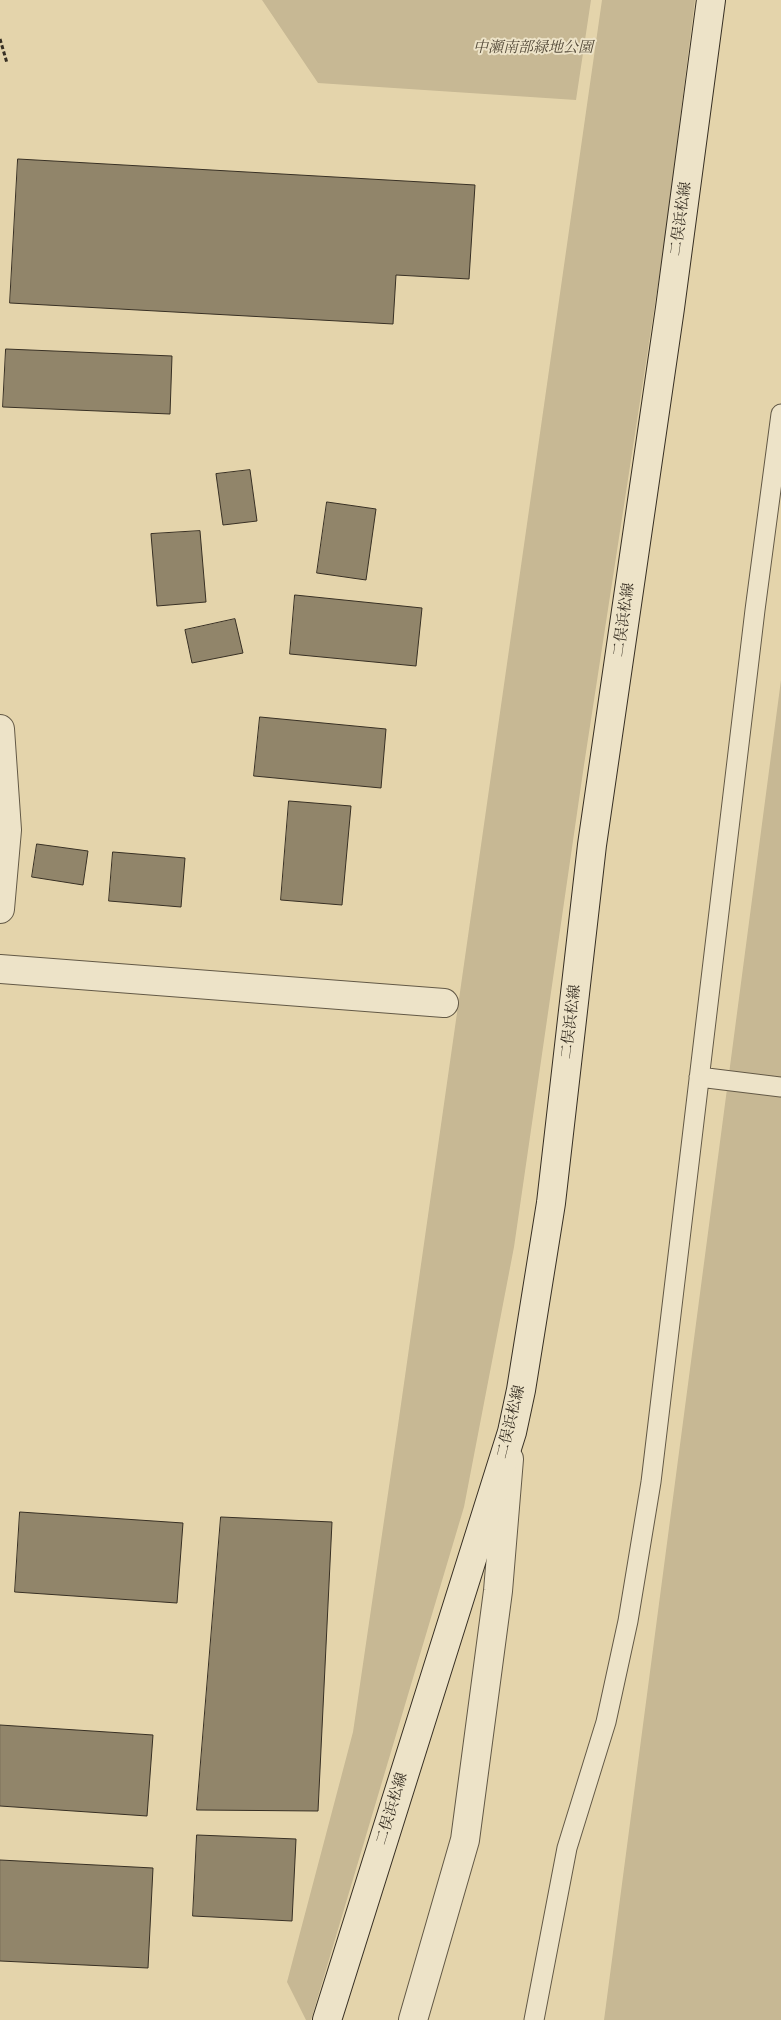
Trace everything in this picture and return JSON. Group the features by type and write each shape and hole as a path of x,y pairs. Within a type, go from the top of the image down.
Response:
{"main road":[{"name":"二俣浜松線","path":"327,2020 512,1432 521,1390 551,1204 592,845 671,299 711,0"},
{"path":"0,729 6,830 0,908"},
{"path":"0,968 444,1003"},
{"path":"413,2020 465,1840 498,1591 512,1432"}],"lane":[{"path":"534,2020 568,1848 606,1722 628,1621 651,1482 755,610 781,414"},
{"path":"699,1077 781,1087"}],"path":[{"path":"0,40 6,63"}],"green space":[{"name":"中瀬南部緑地公園","path":"262,0 591,0 576,100 318,83"},
{"path":"602,0 695,0 665,239 584,765 514,1247 464,1507 311,2020 306,2020 287,1982 353,1732"},
{"path":"781,680 781,2020 604,2020"}],"building":[{"path":"18,159 475,185 469,279 396,275 393,324 10,303"},
{"path":"6,349 172,356 170,414 3,407"},
{"path":"250,470 257,521 223,525 216,474"},
{"path":"327,502 376,509 366,580 317,573"},
{"path":"200,531 206,602 157,606 151,534"},
{"path":"295,595 422,608 416,666 290,654"},
{"path":"235,619 243,653 192,663 185,630"},
{"path":"260,717 386,729 381,788 254,776"},
{"path":"289,801 351,806 342,905 281,900"},
{"path":"37,844 88,851 83,885 32,877"},
{"path":"113,852 185,858 181,907 109,901"},
{"path":"20,1512 183,1523 177,1603 15,1592"},
{"path":"221,1517 332,1522 318,1811 197,1810"},
{"path":"0,1725 153,1735 147,1816 0,1806"},
{"path":"197,1835 296,1839 292,1921 193,1916"},
{"path":"0,1860 153,1868 148,1968 0,1961"}]}
